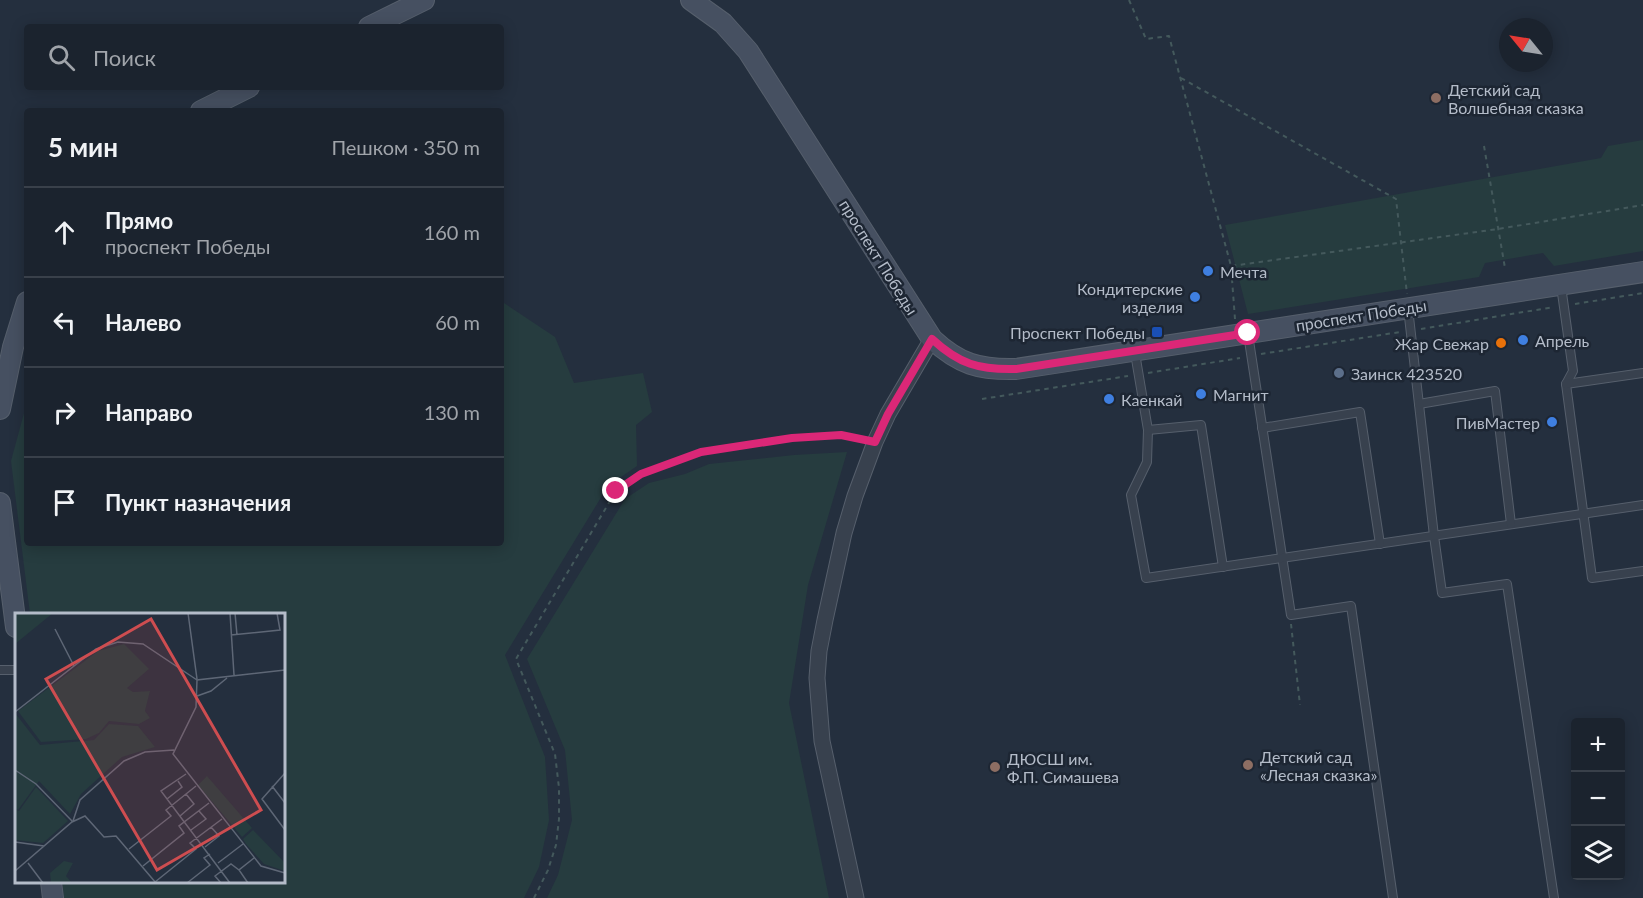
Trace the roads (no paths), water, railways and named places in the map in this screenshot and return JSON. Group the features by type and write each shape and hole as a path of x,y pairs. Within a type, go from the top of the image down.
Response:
{"main road":[{"path":"375,24 424,0"},
{"name":"проспект Победы","path":"691,0 723,23 748,51 932,339 945,352 978,367 1016,369 1643,272"},
{"path":"207,108 243,90"},
{"path":"0,409 13,347 24,312"},
{"path":"0,503 15,619"},
{"path":"51,883 53,898"}],"street":[{"path":"856,898 822,741 817,678 825,620 844,533 875,442 888,414 932,339"}],"lane":[{"path":"1561,285 1573,371 1566,384 1592,578 1643,571"},
{"path":"1408,308 1442,593 1507,584 1554,898"},
{"path":"1242,334 1251,356 1291,615 1351,606 1393,898"},
{"path":"1135,350 1148,430 1147,462 1131,495 1146,578 1643,505"},
{"path":"1566,384 1643,373"},
{"path":"1419,404 1495,391 1511,524"},
{"path":"1262,428 1360,412 1380,544"},
{"path":"1148,430 1201,425 1222,567"}],"place":[{"name":"Детский сад Волшебная сказка","path":"1436,98"},
{"name":"Мечта","path":"1208,271"},
{"name":"Кондитерские изделия","path":"1195,297"},
{"name":"Проспект Победы","path":"1157,332"},
{"name":"Апрель","path":"1523,340"},
{"name":"Жар Свежар","path":"1501,343"},
{"name":"Заинск 423520","path":"1339,373"},
{"name":"Магнит","path":"1201,394"},
{"name":"Каенкай","path":"1109,399"},
{"name":"ПивМастер","path":"1552,422"},
{"name":"Детский сад «Лесная сказка»","path":"1248,765"},
{"name":"ДЮСШ им. Ф.П. Симашева","path":"995,767"}]}
